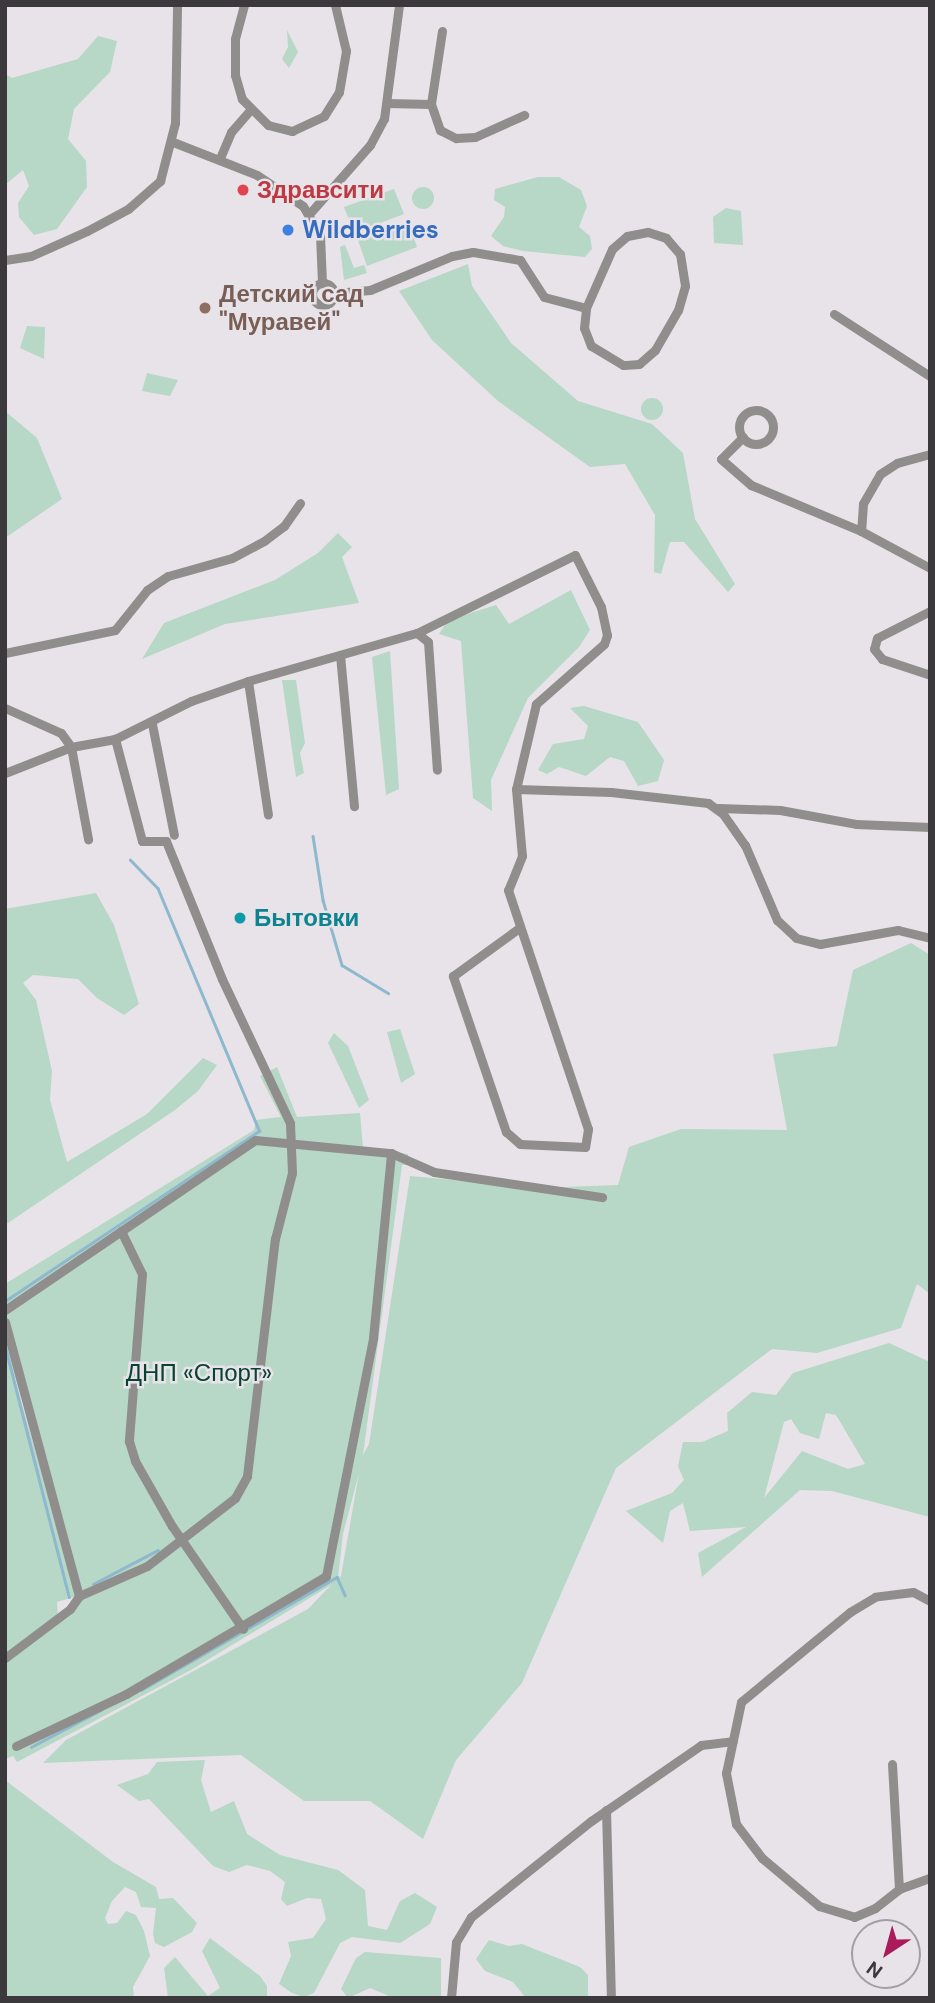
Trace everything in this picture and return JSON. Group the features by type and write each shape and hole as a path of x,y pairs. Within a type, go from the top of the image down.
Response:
{"street":[{"path":"5,260 39,253 128,209 160,181 173,142 177,5"},
{"path":"244,5 236,27 235,66 242,99 250,110 268,124 292,131 324,116 339,92 345,65 344,35 335,5"},
{"path":"310,213 370,145 387,103 399,5"},
{"path":"442,31 431,104 440,130 456,138 484,135 524,115"},
{"path":"387,103 431,104"},
{"path":"220,158 231,132 250,110"},
{"path":"173,142 220,158 267,181 310,213 320,235 323,282"},
{"path":"657,234 680,254 686,274 678,310 663,341 639,364 614,362 591,346 584,328 586,308 607,258 628,236 657,234"},
{"path":"335,293 370,290 452,256 473,252 520,260 544,297 586,308"},
{"path":"323,282 332,286 335,293 330,303 316,303 312,290 323,282"},
{"path":"834,314 930,376"},
{"path":"743,437 722,459 751,485 861,531 930,568"},
{"path":"861,531 863,504 880,474 897,463 930,454"},
{"path":"5,653 115,630 147,590 168,576 232,558 264,541 284,526 300,503"},
{"path":"5,773 71,747 115,739 152,724 191,701 248,681 416,632 575,555 601,607 607,635 604,644 536,704 516,789 522,856 508,890 588,1129 585,1147 520,1144 506,1132 453,976 519,929"},
{"path":"930,611 877,638 874,649 882,659 930,675"},
{"path":"416,632 428,642 437,770"},
{"path":"340,655 354,806"},
{"path":"248,681 268,815"},
{"path":"5,708 61,733 71,747 88,839"},
{"path":"152,724 174,835"},
{"path":"5,1658 70,1609 79,1597 124,1579 184,1540 235,1498 247,1476 275,1239 292,1173 290,1123 222,979 166,841 142,841 115,739"},
{"path":"516,789 611,792 718,808 780,810 856,824 930,827"},
{"path":"718,808 746,845 777,920 796,938 828,943 898,930 930,938"},
{"path":"5,1310 255,1140 391,1153 434,1172 602,1197"},
{"path":"16,1746 126,1695 243,1629 326,1576 373,1338 391,1153"},
{"path":"121,1231 142,1274 129,1441 135,1461 243,1629"},
{"path":"5,1322 79,1597"},
{"path":"930,1601 913,1592 875,1597 850,1612 741,1702 726,1773 736,1824 762,1858 819,1906 853,1917 875,1908 899,1889 930,1878"},
{"path":"451,1998 456,1942 471,1917 606,1810 701,1745 733,1741"},
{"path":"892,1764 899,1889"},
{"path":"606,1810 611,1998"}],"green space":[{"path":"287,30 298,52 289,68 282,59 288,47"},
{"path":"98,36 117,41 110,72 74,109 68,139 86,161 87,187 57,229 34,235 19,217 18,203 29,186 23,170 5,185 5,74 12,78 78,59"},
{"path":"538,177 559,177 581,190 587,206 579,227 590,236 592,249 585,257 523,251 503,246 491,236 504,217 505,207 494,200 495,189"},
{"path":"423,187 431,190 434,198 431,206 423,209 415,206 412,198 415,190"},
{"path":"394,189 404,214 354,233 344,207"},
{"path":"726,208 741,211 743,245 714,243 713,217"},
{"path":"408,222 417,247 367,266 358,240"},
{"path":"345,245 354,268 364,265 367,273 344,280 340,247"},
{"path":"468,264 472,286 511,343 578,401 652,424 683,453 695,519 735,584 728,592 684,542 670,542 661,574 654,572 655,515 625,464 590,467 498,401 432,340 399,291"},
{"path":"27,326 45,327 44,359 20,348"},
{"path":"147,373 178,380 170,396 142,391"},
{"path":"652,398 660,401 663,409 660,417 652,420 644,417 641,409 644,401"},
{"path":"5,411 37,438 62,499 5,538"},
{"path":"338,533 352,547 342,557 359,603 225,624 142,659 164,623 275,580 318,553"},
{"path":"571,590 590,630 579,647 528,698 491,780 492,811 473,798 461,641 439,634 448,620 496,605 509,624"},
{"path":"390,651 399,789 386,795 372,657"},
{"path":"282,680 296,680 305,743 300,753 304,773 296,777"},
{"path":"584,706 638,722 664,760 658,781 638,786 624,761 610,757 586,776 559,767 547,774 538,770 553,744 584,739 588,726 570,708"},
{"path":"96,893 114,925 139,1004 124,1015 97,998 78,979 33,975 23,983 36,1000 52,1071 50,1100 67,1162 147,1114 203,1058 217,1065 198,1091 175,1110 5,1225 5,909"},
{"name":"ДНП «Спорт»","path":"911,943 930,955 930,1294 917,1284 901,1328 817,1353 772,1349 616,1468 522,1683 456,1760 423,1839 370,1801 304,1801 241,1755 43,1763 66,1740 308,1609 331,1585 191,1670 17,1762 13,1756 5,1759 5,1284 254,1130 256,1120 281,1117 260,1076 277,1067 297,1117 360,1113 363,1148 408,1154 408,1165 402,1165 363,1455 369,1444 410,1176 539,1188 618,1185 629,1147 681,1129 787,1130 773,1054 837,1046 853,970","holes":["10,1362 84,1596 58,1616 57,1602 77,1596","359,1473 341,1576 338,1578 343,1534"]},
{"path":"400,1029 415,1074 401,1083 387,1032"},
{"path":"334,1033 348,1046 369,1100 359,1108 328,1043"},
{"path":"889,1343 930,1362 930,1517 832,1491 800,1490 702,1577 698,1553 746,1527 690,1531 683,1503 670,1511 663,1543 626,1511 672,1493 684,1480 678,1466 683,1442 702,1442 728,1431 727,1413 752,1392 776,1395 793,1373","holes":["826,1413 836,1415 865,1464 848,1469 802,1451 764,1498 784,1422 791,1419 800,1433 819,1439"]},
{"path":"205,1760 201,1780 211,1812 234,1801 247,1834 280,1855 338,1870 365,1890 368,1926 387,1930 400,1901 415,1893 437,1907 430,1924 400,1943 352,1937 340,1943 314,1993 304,1997 279,1984 291,1956 288,1942 313,1938 326,1919 321,1899 307,1898 287,1906 281,1899 285,1882 270,1871 247,1865 229,1872 213,1866 149,1799 139,1801 117,1785 148,1774 157,1762"},
{"path":"5,1780 113,1862 156,1887 159,1899 173,1898 197,1923 192,1932 164,1947 155,1943 153,1934 156,1908 141,1907 136,1892 125,1887 112,1901 105,1918 108,1924 117,1923 126,1911 136,1915 144,1931 150,1956 133,1987 134,1998 5,1998"},
{"path":"210,1938 260,1976 267,1986 267,1998 168,1998 164,1968 175,1957 208,1996 220,1988 202,1951"},
{"path":"489,1940 509,1946 522,1944 580,1967 588,1975 588,1998 526,1998 513,1982 485,1971 476,1959"},
{"path":"365,1952 441,1958 441,1998 394,1998 370,1988 348,1998 341,1989 356,1958"}],"waterway":[{"path":"313,836 323,900 342,965 388,993"},
{"path":"5,1301 259,1131 158,889 130,860"},
{"path":"5,1345 69,1597"},
{"path":"93,1584 158,1550"},
{"path":"141,1690 337,1577 345,1595"},
{"path":"31,1747 101,1710"}],"place":[{"name":"Здравсити","path":"243,190"},
{"name":"Wildberries","path":"288,230"},
{"name":"Детский сад \"Муравей\"","path":"205,308"},
{"name":"Бытовки","path":"240,918"}]}
